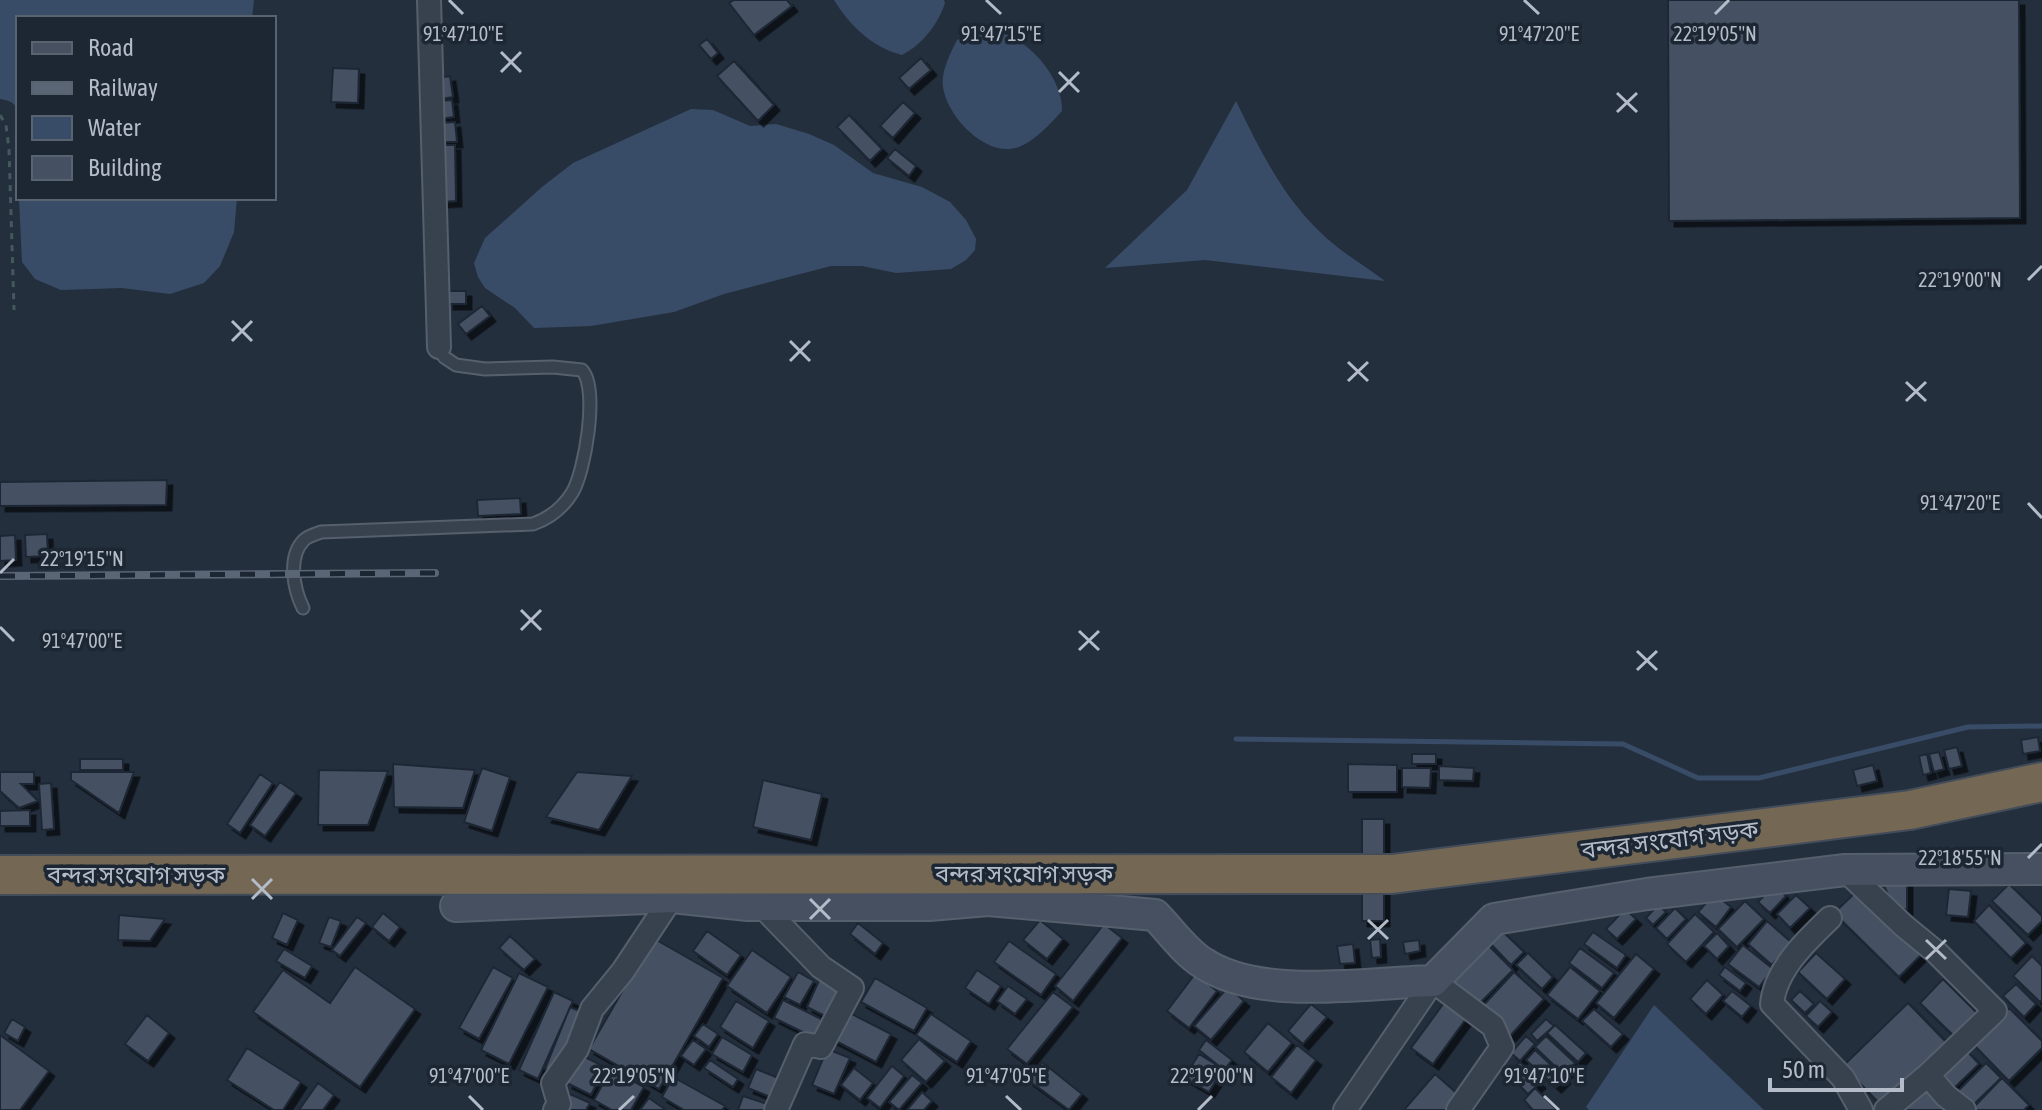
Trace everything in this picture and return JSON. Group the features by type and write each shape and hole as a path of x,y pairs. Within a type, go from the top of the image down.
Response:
{"highway":[{"name":"বন্দর সংযোগ সড়ক","path":"0,875 1392,874 1910,810 2040,782"}],"street":[{"path":"429,0 439,347"},
{"path":"1345,1110 1433,981 1494,919 1647,894 1845,870 2042,869"},
{"path":"1845,870 1937,953 1995,1011 1886,1110"},
{"path":"456,906 672,897 760,904 929,905 988,900 1155,915 1201,962 1231,978 1281,987 1433,981 1493,1026 1502,1047 1458,1110"},
{"path":"555,1110 559,1104 553,1083 577,1049 592,1009 623,971 672,897"},
{"path":"760,904 821,967 852,988 821,1047 805,1044 776,1110"},
{"path":"1830,918 1792,960 1773,989 1772,1004 1843,1078 1861,1110"},
{"path":"1928,1075 1946,1096 1964,1110"}],"lane":[{"path":"303,608 296,594 294,559 305,538 321,532 533,524 552,517 572,493 582,472 590,403 587,375 582,370 553,367 485,369 456,365 444,357 439,347"}],"path":[{"path":"0,115 6,125 9,149 14,310"}],"water":[{"path":"0,0 254,0 252,16 16,16 16,106 0,99"},
{"path":"834,0 944,0 945,3 929,33 902,55 881,47 863,34"},
{"path":"978,32 997,32 1021,43 1042,62 1057,86 1062,111 1037,136 1019,147 994,147 982,141 960,122 946,99 943,75 957,40"},
{"path":"1236,101 1272,171 1306,218 1335,245 1385,281 1205,260 1105,268 1187,190"},
{"path":"691,109 713,110 750,126 776,124 809,134 834,145 873,173 922,187 950,202 966,220 976,239 975,250 951,269 896,273 862,266 831,266 724,294 674,312 591,326 534,328 515,308 485,288 474,263 485,238 542,187 573,163"},
{"path":"19,200 237,200 234,232 220,266 204,283 170,294 122,288 61,290 35,279 22,262"},
{"path":"1654,1005 1764,1110 1589,1110 1586,1107"}],"building":[{"path":"734,0 787,0 792,6 754,35 729,3"},
{"path":"1668,0 2019,0 2020,218 1669,221"},
{"path":"707,39 718,53 711,59 699,45"},
{"path":"921,58 931,70 909,89 899,78"},
{"path":"734,61 774,105 758,121 717,76"},
{"path":"333,68 359,69 358,103 331,102"},
{"path":"450,76 453,97 441,99 438,78"},
{"path":"452,100 454,117 440,119 438,101"},
{"path":"903,102 915,113 893,138 880,126"},
{"path":"849,115 882,149 870,161 837,127"},
{"path":"455,122 457,142 440,142 438,123"},
{"path":"440,145 455,145 456,201 441,202"},
{"path":"895,149 916,166 909,176 887,158"},
{"path":"448,291 466,291 466,304 448,304"},
{"path":"482,306 490,316 466,334 458,324"},
{"path":"167,480 166,505 0,506 0,482"},
{"path":"520,498 521,514 478,516 477,500"},
{"path":"47,534 48,556 26,557 25,535"},
{"path":"15,535 16,560 0,561 0,536"},
{"path":"2038,737 2040,751 2023,754 2021,740"},
{"path":"1957,747 1962,766 1949,769 1944,750"},
{"path":"1939,752 1944,769 1934,772 1929,754"},
{"path":"1412,754 1436,754 1436,764 1412,764"},
{"path":"1927,754 1931,773 1923,775 1919,756"},
{"path":"80,759 123,759 123,770 80,770"},
{"path":"393,764 475,770 463,808 394,807"},
{"path":"1348,764 1397,765 1397,792 1348,792"},
{"path":"1873,765 1877,781 1857,786 1853,770"},
{"path":"1439,766 1474,768 1473,781 1439,780"},
{"path":"482,768 510,777 492,831 464,822"},
{"path":"1402,768 1431,768 1430,788 1402,787"},
{"path":"319,770 388,771 368,825 318,825"},
{"path":"0,772 34,772 34,784 21,784 38,801 19,808 0,791"},
{"path":"71,772 134,772 119,813 71,780"},
{"path":"577,772 632,776 599,830 546,817"},
{"path":"260,774 273,783 240,833 227,824"},
{"path":"763,780 822,794 811,840 753,827"},
{"path":"280,782 296,793 265,836 250,825"},
{"path":"51,783 54,829 42,830 39,784"},
{"path":"30,810 30,826 0,826 0,811"},
{"path":"1362,819 1384,819 1384,921 1362,921"},
{"path":"1907,876 1907,909 1895,910 1881,879"},
{"path":"2009,884 2042,916 2042,921 2028,935 1992,901"},
{"path":"1774,885 1786,896 1770,913 1758,902"},
{"path":"1949,889 1971,891 1968,917 1946,915"},
{"path":"1858,890 1923,953 1899,977 1834,913"},
{"path":"1714,894 1731,907 1716,927 1698,912"},
{"path":"1796,895 1810,908 1790,928 1777,914"},
{"path":"1745,901 1764,919 1737,947 1718,929"},
{"path":"1658,905 1666,912 1653,925 1646,918"},
{"path":"1989,905 2026,943 2011,958 1974,921"},
{"path":"1675,908 1686,919 1667,939 1656,928"},
{"path":"1625,909 1636,919 1617,939 1606,929"},
{"path":"283,913 298,920 287,945 272,938"},
{"path":"383,913 400,927 389,941 372,927"},
{"path":"1695,914 1714,932 1686,962 1667,944"},
{"path":"119,915 165,919 150,941 118,940"},
{"path":"329,917 341,921 331,947 319,943"},
{"path":"357,917 366,923 340,956 332,950"},
{"path":"1040,920 1063,939 1047,959 1023,940"},
{"path":"1767,921 1791,942 1772,965 1748,944"},
{"path":"858,923 883,943 875,954 850,934"},
{"path":"1104,924 1122,938 1073,1001 1055,986"},
{"path":"1500,929 1524,952 1511,965 1488,941"},
{"path":"707,931 741,955 727,975 693,951"},
{"path":"1593,932 1626,955 1617,968 1584,944"},
{"path":"1717,933 1729,946 1717,959 1704,946"},
{"path":"510,936 535,959 524,970 499,948"},
{"path":"653,938 723,978 659,1089 589,1049"},
{"path":"1380,939 1381,957 1372,958 1370,940"},
{"path":"1419,940 1420,951 1405,954 1403,942"},
{"path":"1009,941 1056,974 1041,995 994,962"},
{"path":"1486,943 1513,970 1477,1006 1450,980"},
{"path":"1353,944 1355,963 1340,964 1337,946"},
{"path":"1743,945 1773,969 1759,987 1728,964"},
{"path":"1580,948 1614,973 1602,988 1569,963"},
{"path":"284,949 312,966 305,978 276,961"},
{"path":"752,950 791,977 767,1013 727,986"},
{"path":"1528,953 1553,977 1542,989 1516,965"},
{"path":"1816,953 1845,979 1827,999 1798,972"},
{"path":"1636,954 1654,969 1614,1018 1596,1003"},
{"path":"2032,956 2042,966 2040,1002 2013,976"},
{"path":"355,967 415,1009 360,1087 253,1012 283,970 330,1003"},
{"path":"493,967 513,978 479,1039 459,1028"},
{"path":"1570,967 1600,991 1578,1019 1547,995"},
{"path":"1725,967 1746,983 1740,991 1719,975"},
{"path":"977,970 1001,986 989,1004 965,988"},
{"path":"798,972 814,981 800,1005 784,997"},
{"path":"1514,972 1544,999 1510,1036 1480,1009"},
{"path":"519,973 548,987 509,1064 481,1050"},
{"path":"1195,974 1217,991 1189,1028 1167,1011"},
{"path":"821,976 848,989 833,1020 807,1007"},
{"path":"875,978 927,1008 914,1031 861,1002"},
{"path":"1943,979 1980,1016 1957,1039 1920,1003"},
{"path":"1707,980 1723,995 1706,1014 1690,999"},
{"path":"2016,984 2036,1004 2024,1017 2003,996"},
{"path":"1008,986 1027,999 1015,1014 997,1001"},
{"path":"1228,987 1244,1001 1211,1040 1194,1026"},
{"path":"1732,991 1751,1006 1742,1017 1723,1001"},
{"path":"1800,991 1814,1004 1805,1013 1791,1000"},
{"path":"554,992 573,1001 538,1079 519,1070"},
{"path":"1053,992 1073,1007 1027,1064 1007,1049"},
{"path":"1449,996 1471,1012 1433,1064 1411,1048"},
{"path":"783,1000 831,1024 823,1042 774,1018"},
{"path":"736,1001 769,1021 753,1048 720,1027"},
{"path":"1820,1001 1832,1012 1818,1027 1806,1016"},
{"path":"1908,1003 1946,1042 1881,1105 1843,1066"},
{"path":"1311,1004 1327,1017 1303,1044 1288,1031"},
{"path":"570,1007 584,1013 558,1075 545,1069"},
{"path":"2009,1008 2042,1041 2042,1048 2009,1081 1973,1044"},
{"path":"1594,1009 1623,1034 1611,1047 1582,1021"},
{"path":"844,1010 891,1034 876,1062 830,1038"},
{"path":"931,1014 971,1041 957,1062 916,1035"},
{"path":"147,1015 169,1033 148,1061 125,1044"},
{"path":"12,1019 25,1027 18,1041 4,1033"},
{"path":"1546,1019 1554,1026 1537,1041 1531,1034"},
{"path":"1268,1023 1292,1043 1268,1072 1244,1052"},
{"path":"703,1024 718,1034 709,1047 694,1036"},
{"path":"1555,1025 1586,1053 1578,1062 1547,1033"},
{"path":"0,1035 49,1071 20,1110 0,1110"},
{"path":"1526,1036 1535,1044 1520,1061 1511,1053"},
{"path":"1546,1036 1575,1063 1564,1075 1535,1047"},
{"path":"722,1037 752,1055 743,1072 712,1054"},
{"path":"919,1039 945,1061 926,1082 901,1060"},
{"path":"693,1040 706,1049 694,1065 681,1056"},
{"path":"1206,1040 1232,1060 1224,1070 1199,1050"},
{"path":"1297,1045 1316,1060 1291,1093 1271,1077"},
{"path":"247,1048 301,1082 283,1110 274,1110 227,1080"},
{"path":"827,1049 850,1058 834,1094 812,1085"},
{"path":"1535,1050 1565,1078 1556,1087 1526,1060"},
{"path":"1967,1051 1979,1064 1951,1091 1938,1078"},
{"path":"1199,1054 1223,1069 1209,1092 1184,1078"},
{"path":"581,1055 605,1067 591,1095 567,1083"},
{"path":"710,1060 738,1079 733,1087 704,1068"},
{"path":"1042,1062 1082,1094 1069,1110 1028,1080"},
{"path":"1520,1062 1540,1083 1528,1094 1508,1073"},
{"path":"1986,1063 2001,1078 1969,1109 1954,1095"},
{"path":"892,1066 904,1076 880,1108 867,1098"},
{"path":"854,1068 873,1083 860,1100 841,1085"},
{"path":"611,1069 644,1087 631,1110 612,1110 594,1100"},
{"path":"756,1069 786,1081 778,1100 748,1088"},
{"path":"1435,1074 1461,1097 1450,1110 1404,1110"},
{"path":"912,1075 922,1083 899,1110 889,1102"},
{"path":"673,1077 725,1106 722,1110 684,1110 662,1097"},
{"path":"2002,1078 2029,1105 2024,1110 1971,1110"},
{"path":"318,1083 334,1095 323,1110 299,1110"},
{"path":"1926,1085 1948,1106 1945,1110 1902,1110"},
{"path":"1535,1088 1557,1110 1533,1110 1524,1100"},
{"path":"922,1092 932,1101 924,1110 907,1110"},
{"path":"570,1094 590,1103 586,1110 563,1110"},
{"path":"743,1096 773,1106 772,1110 738,1110"},
{"path":"649,1098 666,1110 640,1110"}],"waterway":[{"path":"1236,739 1623,744 1698,778 1759,778 1968,727 2042,726"}],"railway":[{"path":"0,576 435,573"}]}
